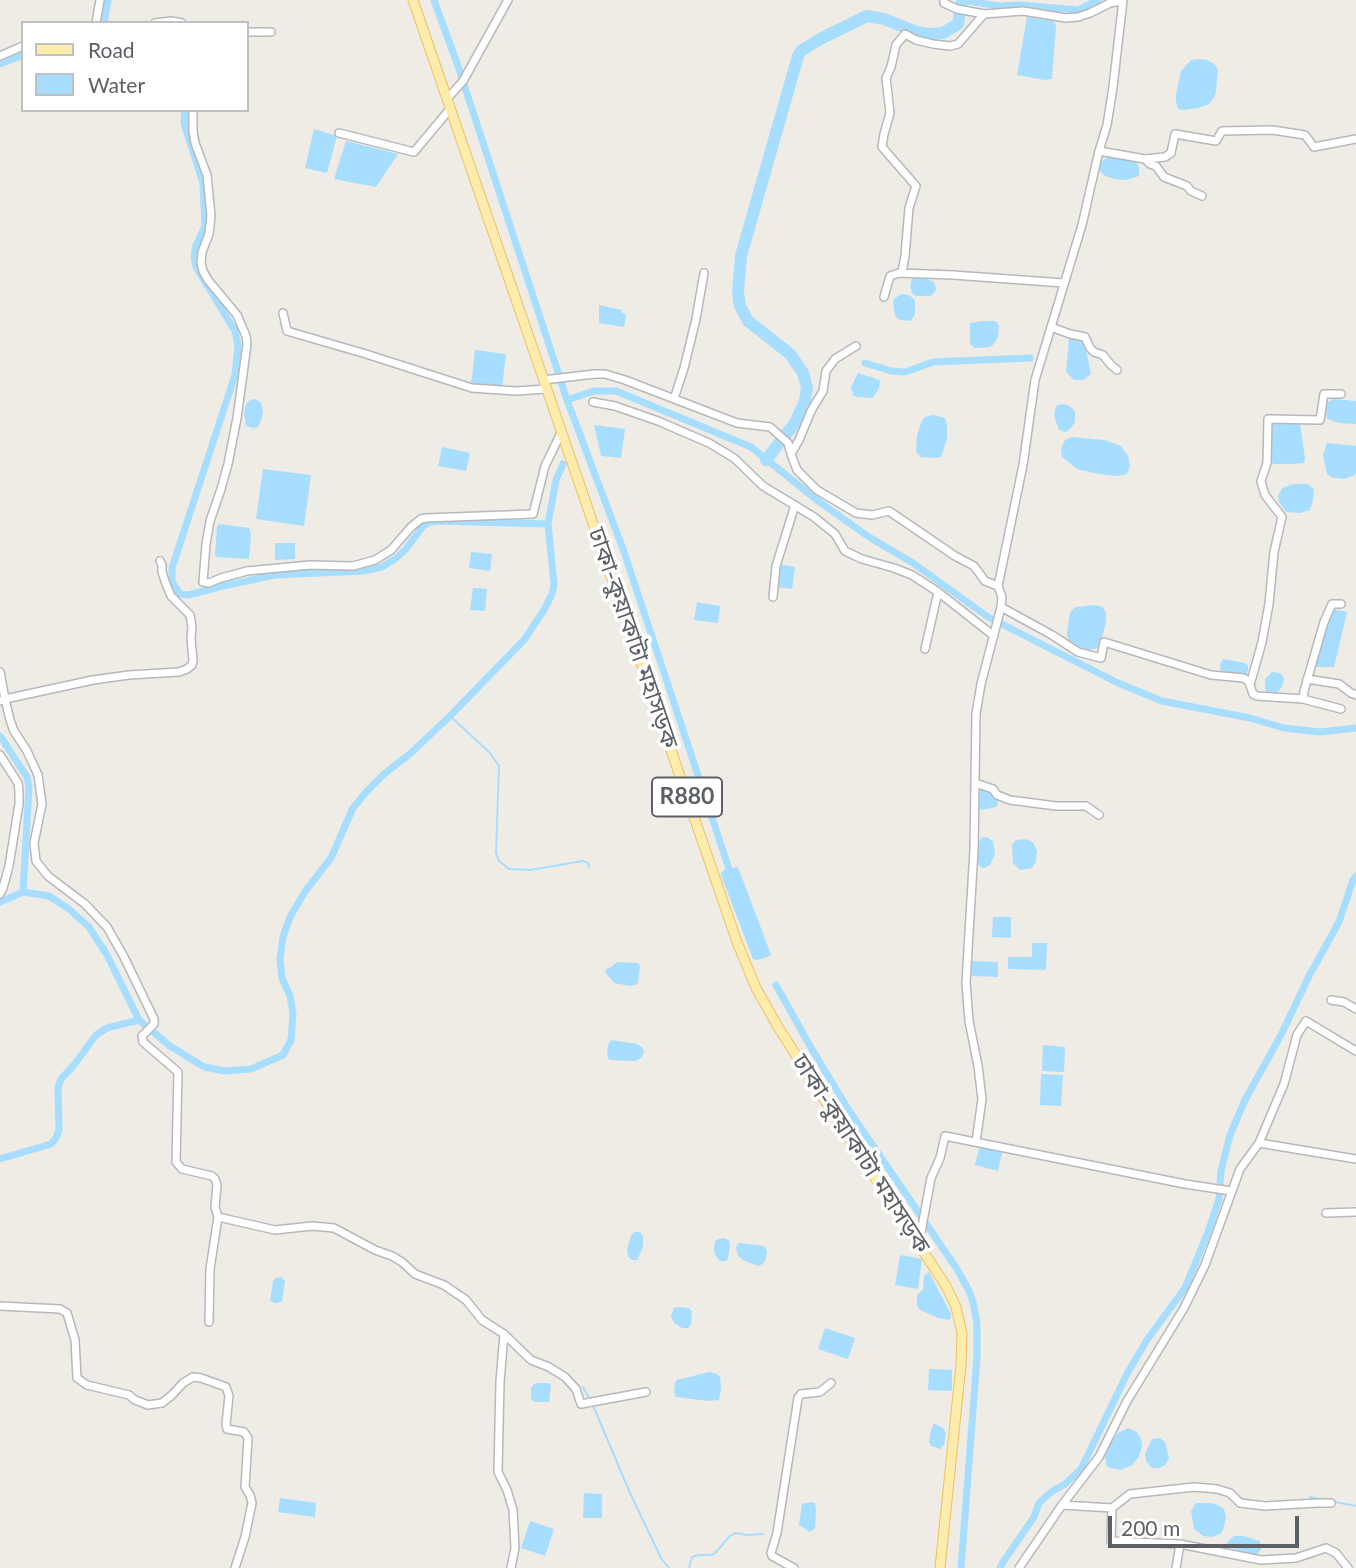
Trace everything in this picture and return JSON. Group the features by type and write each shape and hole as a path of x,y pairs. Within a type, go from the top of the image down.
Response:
{"main road":[{"name":"ঢাকা-কুয়াকাটা মহাসড়ক","path":"412,0 737,942 778,1027 919,1243 952,1296 959,1316 962,1333 961,1365 940,1568"}],"street":[{"path":"96,21 100,0"},
{"path":"339,133 414,152 449,104 508,0"},
{"path":"944,0 944,3 957,9 984,14 1023,11 1066,18 1078,17 1110,3 1123,1 1107,125 1082,225 1035,380 1023,465 998,586 1002,597 1001,607 976,714 974,850 966,983 969,1021 982,1098 976,1142"},
{"path":"899,273 902,272 909,208 916,186 882,147 890,113 886,78 896,45 905,34 933,44 958,44 984,14"},
{"path":"248,32 271,32"},
{"path":"0,56 21,47"},
{"path":"193,112 195,143 207,175 211,216 201,263 208,280 237,315 247,341 228,464 210,520 203,582 209,583 247,570 310,565 353,566 375,560 391,550 421,519 439,516 533,514 545,466 561,433"},
{"path":"1099,151 1145,159 1165,157 1171,153 1175,134 1216,141 1222,131 1272,130 1305,135 1314,147 1356,139"},
{"path":"1145,159 1156,166 1164,177 1187,186 1202,196"},
{"path":"674,399 696,319 704,273"},
{"path":"884,297 890,276 899,273 1064,283"},
{"path":"283,313 287,331 472,388 516,391 595,373 605,374 737,423 770,427 788,443 797,470 806,481 829,498 856,513 872,515 889,511 945,550 974,566 985,581 998,586"},
{"path":"1051,327 1085,337 1090,348 1103,355 1117,370"},
{"path":"790,454 823,391 826,371 835,359 856,346"},
{"path":"1250,685 1262,642 1274,552 1282,517 1265,495 1261,481 1267,463 1268,419 1320,420 1324,394 1341,394"},
{"path":"593,402 615,405 709,443 734,458 763,485 814,517 835,534 845,551 912,575 994,636"},
{"path":"772,597 776,566 795,505"},
{"path":"3,700 93,680 179,673 192,666 190,615 171,596 160,561"},
{"path":"925,649 937,592"},
{"path":"1303,699 1324,622 1332,604 1340,604"},
{"path":"1001,607 1078,652 1101,658 1104,642 1211,675 1244,678 1257,696 1303,699 1341,709"},
{"path":"0,672 3,700 10,720 27,751 40,785 42,804 34,843 36,861 48,876 85,904 107,928 154,1018 154,1024 142,1036 147,1047 178,1072 176,1162 182,1169 212,1176 217,1185 215,1207 218,1217 210,1269 209,1322"},
{"path":"1307,679 1339,684 1356,695"},
{"path":"0,755 18,783 19,791 9,866 0,894"},
{"path":"975,783 993,789 997,795 1010,800 1056,806 1086,806 1099,815"},
{"path":"1331,1000 1343,1002 1356,1009"},
{"path":"1018,1568 1099,1457 1127,1401 1184,1308 1205,1265 1240,1170 1259,1143 1284,1084 1297,1035 1306,1021 1356,1051"},
{"path":"919,1243 931,1178 940,1158 945,1136 1231,1191"},
{"path":"1259,1143 1356,1158"},
{"path":"1326,1213 1356,1212"},
{"path":"218,1217 275,1230 312,1226 334,1228 392,1256 415,1274 444,1285 467,1300 482,1320 531,1360 549,1367 571,1382 581,1404 646,1392"},
{"path":"0,1306 60,1309 67,1314 75,1340 77,1378 87,1385 129,1395 148,1405 162,1403 193,1377 226,1387 229,1396 227,1429 244,1432 248,1438 244,1487 252,1503 236,1568"},
{"path":"503,1335 498,1472 508,1490 513,1510 515,1548 512,1568"},
{"path":"794,1568 771,1553 777,1533 797,1398 801,1394 820,1392 831,1383"},
{"path":"1062,1505 1112,1508 1130,1494 1194,1487 1217,1489 1230,1493 1240,1503 1265,1506 1331,1503"},
{"path":"1112,1508 1111,1541 1180,1544 1261,1560 1296,1558 1326,1548 1336,1553 1348,1568"},
{"path":"1176,1568 1180,1544"}],"water":[{"path":"1027,17 1053,21 1056,25 1052,79 1017,75"},
{"path":"1191,60 1207,60 1218,69 1216,92 1209,104 1198,108 1178,109 1176,94 1181,71"},
{"path":"314,129 337,136 327,173 305,168"},
{"path":"346,141 398,154 376,187 334,179"},
{"path":"1107,157 1135,161 1139,167 1139,176 1127,180 1105,176 1100,171 1100,163"},
{"path":"912,278 925,278 934,282 934,293 930,296 916,296 910,287"},
{"path":"902,294 915,300 915,314 911,321 900,320 895,316 893,302"},
{"path":"599,305 622,310 621,313 626,314 624,327 599,323"},
{"path":"995,321 999,325 998,337 990,347 975,348 970,344 970,323"},
{"path":"1069,339 1078,339 1085,345 1091,374 1083,380 1074,380 1066,372"},
{"path":"475,350 506,354 502,388 471,385"},
{"path":"858,373 880,380 873,398 853,395 851,387"},
{"path":"256,399 261,403 263,411 258,427 253,428 246,426 244,412 246,404"},
{"path":"1334,399 1356,401 1356,424 1327,419 1326,403"},
{"path":"1068,405 1075,411 1075,422 1065,432 1059,430 1054,416 1056,406"},
{"path":"933,415 945,418 947,439 941,457 920,457 916,451 921,422 925,417"},
{"path":"1271,422 1300,423 1304,463 1270,462"},
{"path":"594,425 625,429 621,458 601,456"},
{"path":"1072,437 1104,440 1121,446 1128,456 1130,466 1127,474 1117,476 1077,469 1062,457 1061,448 1065,440"},
{"path":"1327,443 1356,446 1356,473 1353,476 1343,479 1327,474 1323,455"},
{"path":"442,447 470,453 466,471 438,466"},
{"path":"263,469 311,475 304,526 256,519"},
{"path":"1293,484 1307,484 1314,489 1310,510 1300,513 1286,512 1279,502 1278,496 1282,488"},
{"path":"219,524 249,528 249,559 215,555"},
{"path":"275,543 295,543 295,559 275,560"},
{"path":"471,552 492,554 490,571 469,568"},
{"path":"780,564 795,567 792,589 777,587"},
{"path":"473,588 487,589 485,611 470,610"},
{"path":"697,602 720,606 718,623 694,620"},
{"path":"1075,607 1103,607 1106,613 1102,637 1098,648 1080,648 1068,641 1070,613"},
{"path":"1332,609 1347,612 1334,667 1315,667 1317,653"},
{"path":"1223,659 1245,663 1248,666 1246,675 1221,671"},
{"path":"1272,672 1279,673 1284,679 1282,687 1276,693 1266,691 1265,687 1265,679"},
{"path":"980,788 991,791 997,798 996,807 982,810 979,808"},
{"path":"986,837 993,841 995,854 990,865 984,868 979,866 977,848 981,838"},
{"path":"1016,840 1033,842 1037,851 1036,861 1032,868 1020,870 1013,863 1012,845"},
{"path":"738,867 771,954 757,960 753,959 721,875 724,870"},
{"path":"993,917 1011,917 1011,938 992,937"},
{"path":"1032,943 1047,943 1046,970 1008,969 1008,957 1032,957"},
{"path":"972,961 998,962 998,977 972,976"},
{"path":"617,962 640,965 638,983 630,986 614,983 605,972"},
{"path":"611,1040 637,1044 644,1052 641,1058 635,1061 609,1060 607,1054"},
{"path":"1043,1045 1065,1047 1064,1072 1042,1071"},
{"path":"1041,1074 1063,1075 1061,1106 1040,1105"},
{"path":"980,1144 1003,1149 998,1171 975,1165"},
{"path":"634,1232 640,1232 643,1236 643,1247 637,1260 631,1260 627,1249"},
{"path":"723,1238 729,1240 730,1245 728,1259 720,1261 715,1255 715,1241"},
{"path":"739,1243 764,1246 767,1251 763,1264 758,1266 743,1260 737,1254 736,1247"},
{"path":"900,1255 922,1259 918,1289 895,1285"},
{"path":"929,1272 951,1314 949,1320 938,1318 917,1306 917,1295 923,1290 924,1276"},
{"path":"281,1277 285,1281 282,1302 274,1303 270,1300 273,1282 275,1278"},
{"path":"674,1308 692,1311 691,1325 688,1328 674,1323 671,1316"},
{"path":"825,1328 855,1338 848,1359 818,1349"},
{"path":"929,1369 952,1370 952,1391 928,1390"},
{"path":"709,1372 720,1377 719,1400 676,1397 674,1392 677,1380"},
{"path":"539,1383 551,1385 549,1402 535,1402 531,1399 531,1388"},
{"path":"934,1423 946,1433 944,1445 940,1449 931,1446 929,1442"},
{"path":"1128,1428 1137,1432 1141,1439 1142,1447 1138,1458 1132,1465 1121,1470 1107,1467 1105,1457 1109,1444 1118,1433"},
{"path":"1160,1438 1165,1442 1169,1458 1160,1468 1152,1468 1146,1461 1145,1454 1152,1439"},
{"path":"584,1493 602,1494 602,1518 583,1518"},
{"path":"280,1498 316,1503 315,1517 278,1512"},
{"path":"815,1503 816,1509 815,1528 810,1532 799,1525 802,1504"},
{"path":"1196,1503 1210,1503 1224,1509 1226,1517 1220,1534 1203,1536 1194,1529 1191,1511"},
{"path":"530,1521 554,1529 545,1556 521,1548"},
{"path":"1234,1536 1260,1541 1261,1550 1257,1554 1251,1554 1230,1547 1227,1542"}],"waterway":[{"path":"104,21 108,0"},
{"path":"434,0 567,400 623,549 731,875"},
{"path":"961,0 999,6 1078,10 1098,0"},
{"path":"766,460 795,423 805,401 807,388 803,373 790,354 748,321 740,306 738,292 741,256 798,56 801,51 820,39 867,16 884,19 914,31 943,33 958,24 962,0"},
{"path":"0,64 21,56"},
{"path":"185,112 184,123 203,183 205,226 196,246 196,267 235,331 238,346 235,375 172,568 172,582 180,594 188,595 275,575 364,571 382,567 406,549 423,526 435,521 548,524"},
{"path":"865,363 905,372 933,362 1030,358"},
{"path":"567,400 594,391 616,391 751,447 818,501 869,537 913,563 988,617 1118,683 1162,701 1250,718 1284,728 1320,732 1356,728"},
{"path":"0,736 27,777 29,786 23,892 49,896 89,927 107,955 139,1020 170,1046 204,1067 225,1071 251,1069 283,1055 291,1040 293,1014 290,996 282,978 280,959 283,937 290,917 306,890 331,858 353,808 367,791 450,716 524,640 544,610 554,584 548,524 556,480 563,464"},
{"path":"450,716 490,753 499,766 496,853 499,861 509,869 530,870 583,861 588,863 589,867"},
{"path":"1000,1568 1034,1517 1039,1503 1081,1469 1128,1372 1147,1340 1185,1288 1219,1199 1221,1171 1230,1135 1245,1100 1339,922 1356,876"},
{"path":"0,902 23,892"},
{"path":"776,985 848,1109 957,1269 973,1302 977,1323 977,1358 961,1568"},
{"path":"0,1159 51,1144 59,1130 58,1087 61,1079 96,1035 107,1028 139,1020"},
{"path":"583,1387 589,1398"},
{"path":"592,1403 630,1493 661,1558 669,1568"},
{"path":"1310,1497 1322,1500"},
{"path":"1335,1502 1356,1506"},
{"path":"689,1568 692,1557 715,1553 735,1533 763,1534"}]}
